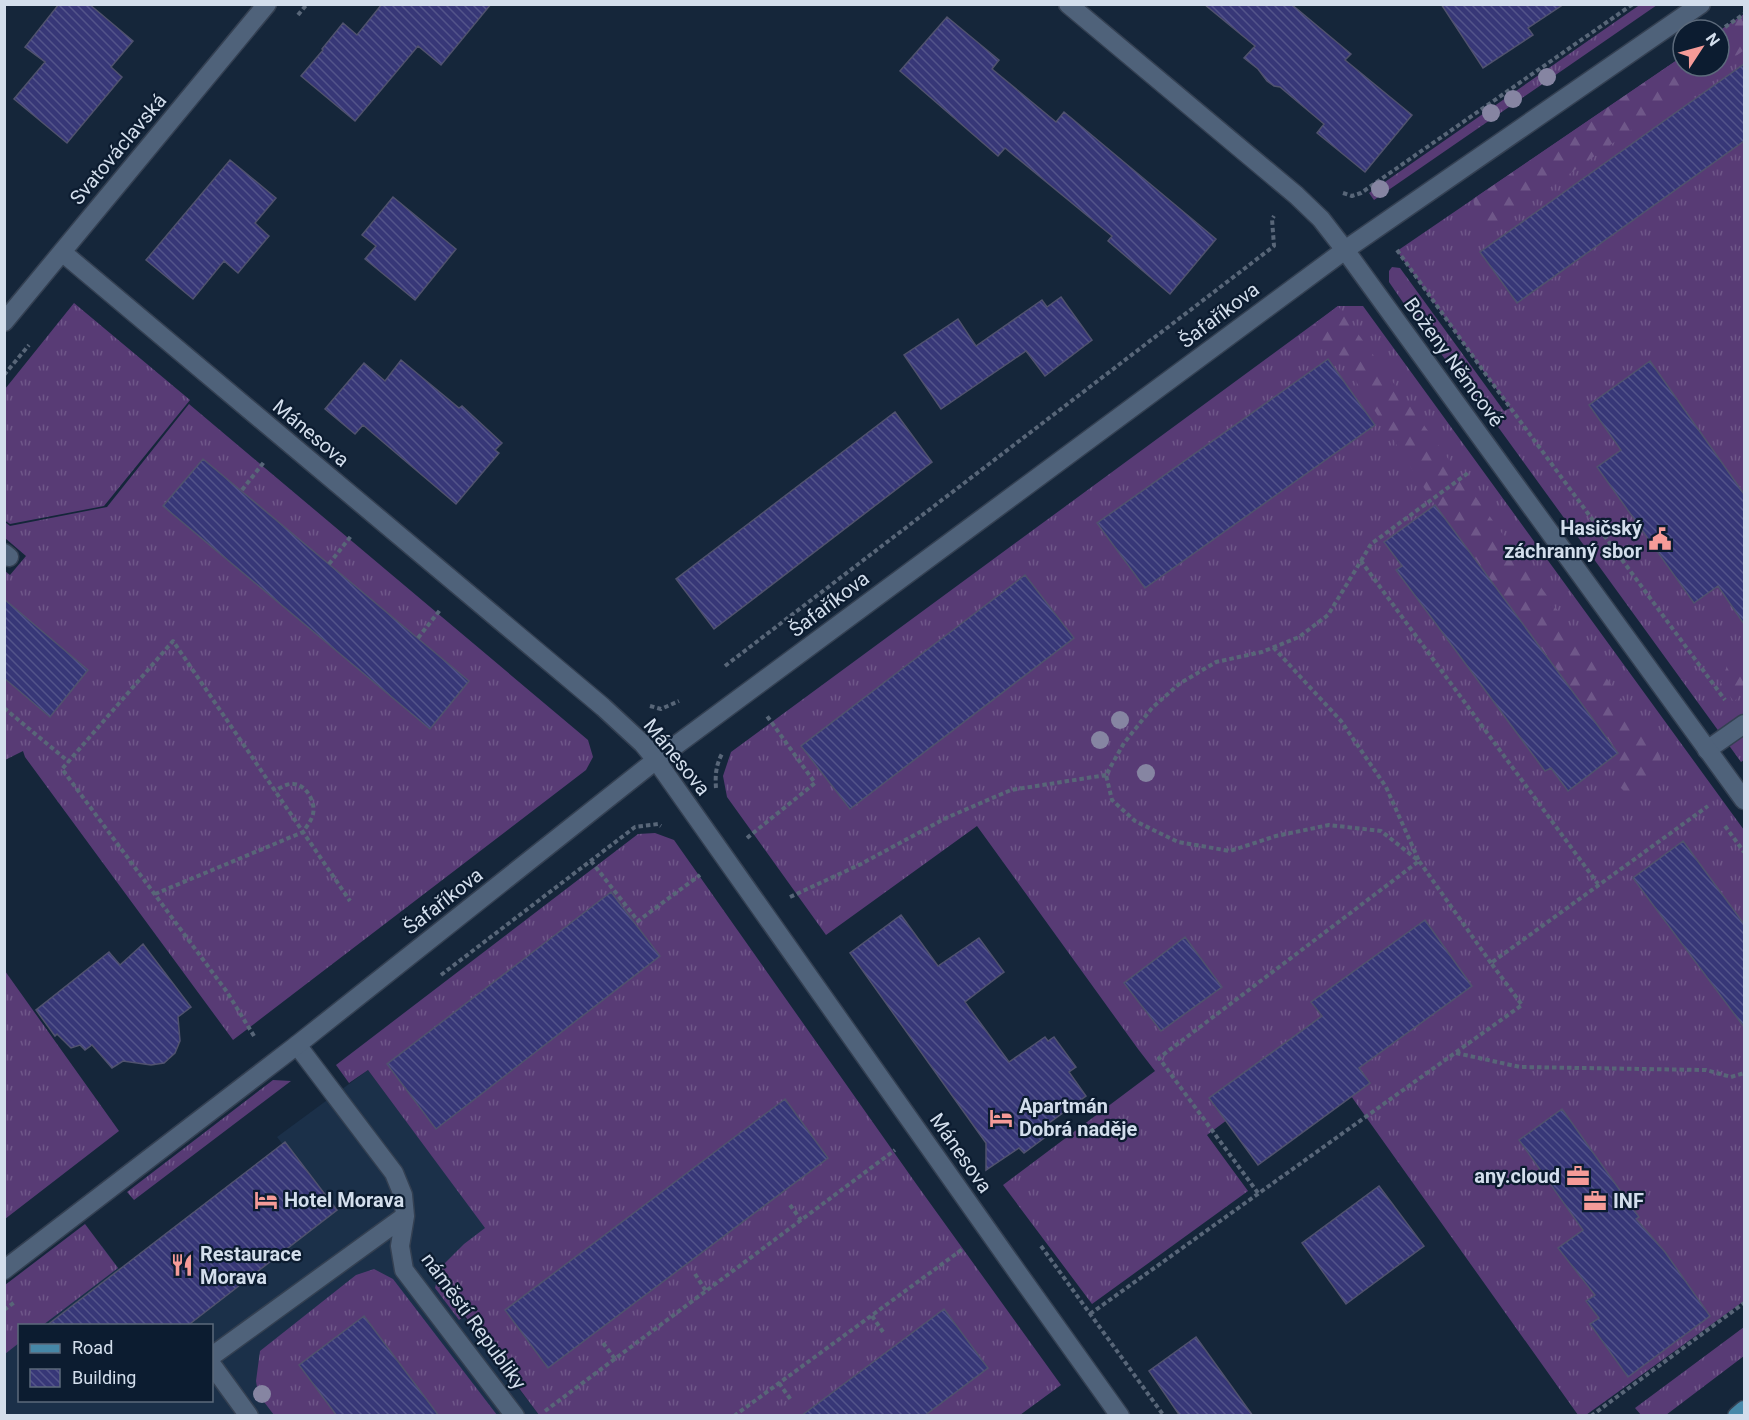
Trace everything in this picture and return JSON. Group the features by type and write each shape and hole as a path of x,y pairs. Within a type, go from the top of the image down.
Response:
{"main road":[{"path":"1737,1416 1744,1410"}],"street":[{"name":"Svatováclavská","path":"4,322 267,4"},
{"name":"Boženy Němcové","path":"1068,4 1296,195 1321,219 1744,800"},
{"name":"Šafaříkova","path":"4,1270 297,1045 656,760 1345,250 1701,4"},
{"name":"Mánesova","path":"62,252 614,717 643,744 1120,1416"},
{"path":"1707,750 1744,724"},
{"name":"náměstí Republiky","path":"297,1045 394,1173 403,1195 405,1216 400,1246 404,1270 515,1416"},
{"path":"213,1355 405,1216"},
{"path":"213,1366 249,1416"}],"path":[{"path":"1334,187 1343,194 1352,196 1361,193 1633,4"},
{"path":"1731,23 1744,14"},
{"path":"718,672 1274,246 1272,219 1296,195"},
{"path":"1406,244 1397,251 1744,724"},
{"path":"4,375 34,339"},
{"path":"242,490 266,459"},
{"path":"1419,861 1382,831 1329,825 1276,836 1230,851 1178,842 1135,821 1112,800 1106,776 1124,743 1152,708 1179,684 1216,662 1262,651 1299,637 1328,615 1371,544 1468,472 1475,482"},
{"path":"329,564 353,533"},
{"path":"1361,561 1598,884"},
{"path":"418,638 443,608"},
{"path":"245,1043 254,1036 227,992 62,769 173,641 350,901"},
{"path":"1090,1314 1522,1005 1419,861 1386,787 1341,721 1273,647"},
{"path":"614,717 630,695 645,705 661,709 680,700"},
{"path":"4,708 69,762"},
{"path":"753,847 747,838 815,783 767,716 758,722"},
{"path":"716,790 717,762 725,747"},
{"path":"784,889 790,898 861,864 946,818 1011,790 1106,776"},
{"path":"155,894 303,832 313,814 313,801 304,789 294,783 275,791"},
{"path":"1491,963 1710,805"},
{"path":"439,976 635,826 658,824 667,829"},
{"path":"1724,824 1744,852"},
{"path":"591,861 638,921 703,872"},
{"path":"1258,1192 1159,1058 1419,861"},
{"path":"1456,1053 1520,1067 1706,1070 1731,1077 1744,1073"},
{"path":"540,1416 897,1148"},
{"path":"790,1205 801,1220"},
{"path":"1039,1243 1164,1416"},
{"path":"734,1416 967,1246"},
{"path":"694,1274 706,1291"},
{"path":"4,1310 23,1295"},
{"path":"1591,1416 1744,1303"},
{"path":"872,1316 883,1332"},
{"path":"603,1343 615,1359"},
{"path":"779,1383 791,1400"}],"shaded area":[{"path":"368,1070 486,1228 435,1288 459,1320 464,1317 539,1415 5,1416 5,1322 102,1246 160,1324 18,1324 18,1402 213,1402 213,1324 188,1324 334,1210 277,1137"}],"green space":[{"path":"1641,4 1657,5 1374,200 1369,193"},
{"path":"1744,14 1744,760 1741,762 1493,420 1503,412 1492,410 1469,391 1389,282 1389,271 1392,267 1400,268 1504,411 1510,408 1397,251 1671,64 1671,78 1731,78 1731,23"},
{"path":"1741,17 1744,24 1744,49 1731,59 1731,23"},
{"path":"1671,64 1671,78 1705,78 1500,223 1480,230 1473,199"},
{"path":"74,303 190,400 104,506 10,524 4,520 5,389"},
{"path":"1338,306 1363,306 1744,830 1744,1301 1586,1415 1578,1415 1319,1051 1207,1135 1248,1191 1092,1304 1003,1185 1155,1071 977,826 826,935 727,797 723,776 731,752"},
{"path":"1338,306 1659,751 1662,767 1628,795 1620,787 1618,753 1435,505 1334,347 1323,348 1310,336 1312,326"},
{"path":"189,404 588,740 593,757 586,770 233,1040 25,757 23,751 5,760 5,571 10,575 26,556 5,538 5,522 10,526 107,507"},
{"path":"1730,657 1744,659 1744,689 1734,702 1721,683"},
{"path":"655,833 674,840 1061,1385 1020,1415 539,1415 465,1316 459,1320 435,1288 440,1268 464,1244 485,1228 368,1070 349,1083 336,1065 638,834"},
{"path":"5,971 119,1131 4,1219"},
{"path":"273,1080 291,1081 134,1200 127,1192"},
{"path":"85,1224 118,1268 44,1324 18,1324 18,1344 5,1354 5,1285"},
{"path":"374,1269 393,1279 497,1415 274,1415 258,1394 256,1381 260,1351 356,1275"},
{"path":"1744,1327 1744,1356 1666,1415 1641,1415 1635,1408"}],"building":[{"path":"59,4 89,4 133,41 111,67 122,77 67,143 14,99 45,62 25,47"},
{"path":"382,4 491,4 441,65 418,46 355,121 301,76 343,23 357,35"},
{"path":"1204,4 1291,4 1351,54 1345,60 1412,115 1365,172 1317,133 1324,124 1280,87 1267,81 1258,69 1244,58 1255,46"},
{"path":"1441,4 1564,4 1528,28 1533,35 1483,68"},
{"path":"947,17 999,60 992,69 1056,122 1064,112 1216,239 1170,294 1108,241 1112,236 1005,148 998,156 900,71"},
{"path":"1744,64 1744,141 1517,303 1480,252 1724,78 1731,78 1731,73"},
{"path":"230,160 276,198 255,223 269,236 238,273 224,261 193,299 146,260"},
{"path":"393,197 456,249 415,300 365,259 376,246 362,235"},
{"path":"1061,297 1092,340 1045,376 1026,351 941,409 904,355 958,319 976,346 1042,300 1047,307"},
{"path":"1328,359 1375,425 1145,588 1097,523"},
{"path":"401,360 459,408 462,406 502,443 495,450 499,453 456,504 363,425 355,434 325,409 364,363 385,381"},
{"path":"1650,361 1744,494 1744,624 1718,586 1694,603 1597,467 1621,450 1589,405"},
{"path":"895,412 932,462 714,629 676,579"},
{"path":"203,459 469,681 430,729 163,506"},
{"path":"1435,505 1618,753 1568,791 1551,768 1545,771 1396,570 1402,566 1384,542"},
{"path":"1025,575 1074,638 850,809 801,746"},
{"path":"4,599 88,670 50,717 4,678"},
{"path":"1683,841 1744,924 1744,1027 1633,878"},
{"path":"611,892 660,956 436,1129 387,1064"},
{"path":"901,915 938,966 979,938 1004,972 965,1002 1009,1062 1045,1037 1048,1041 1054,1037 1076,1067 1069,1072 1086,1096 1045,1126 1051,1133 1024,1153 1019,1148 986,1170 986,1143 850,953"},
{"path":"1425,920 1472,986 1359,1068 1370,1083 1258,1165 1209,1098 1322,1016 1311,1002"},
{"path":"1185,937 1222,987 1161,1031 1124,983"},
{"path":"143,944 191,1007 178,1017 180,1041 175,1053 164,1063 151,1065 123,1061 112,1068 92,1045 85,1050 80,1045 71,1048 57,1034 55,1036 36,1010 109,952 120,965"},
{"path":"785,1099 828,1158 548,1368 505,1310"},
{"path":"1562,1109 1639,1217 1636,1219 1665,1252 1710,1316 1628,1377 1590,1324 1599,1318 1586,1301 1595,1295 1558,1248 1583,1230 1519,1140"},
{"path":"285,1142 337,1210 190,1324 49,1324"},
{"path":"1379,1186 1424,1246 1346,1304 1302,1243"},
{"path":"944,1309 988,1368 924,1416 801,1416"},
{"path":"364,1316 439,1416 337,1416 299,1365"},
{"path":"1196,1337 1253,1416 1180,1416 1149,1371"}],"place":[{"name":"Hasičský záchranný sbor","path":"1660,539"},
{"name":"Apartmán Dobrá naděje","path":"1001,1118"},
{"name":"any.cloud","path":"1578,1176"},
{"name":"Hotel Morava","path":"266,1200"},
{"name":"INF","path":"1595,1201"},
{"name":"Restaurace Morava","path":"182,1265"}]}
